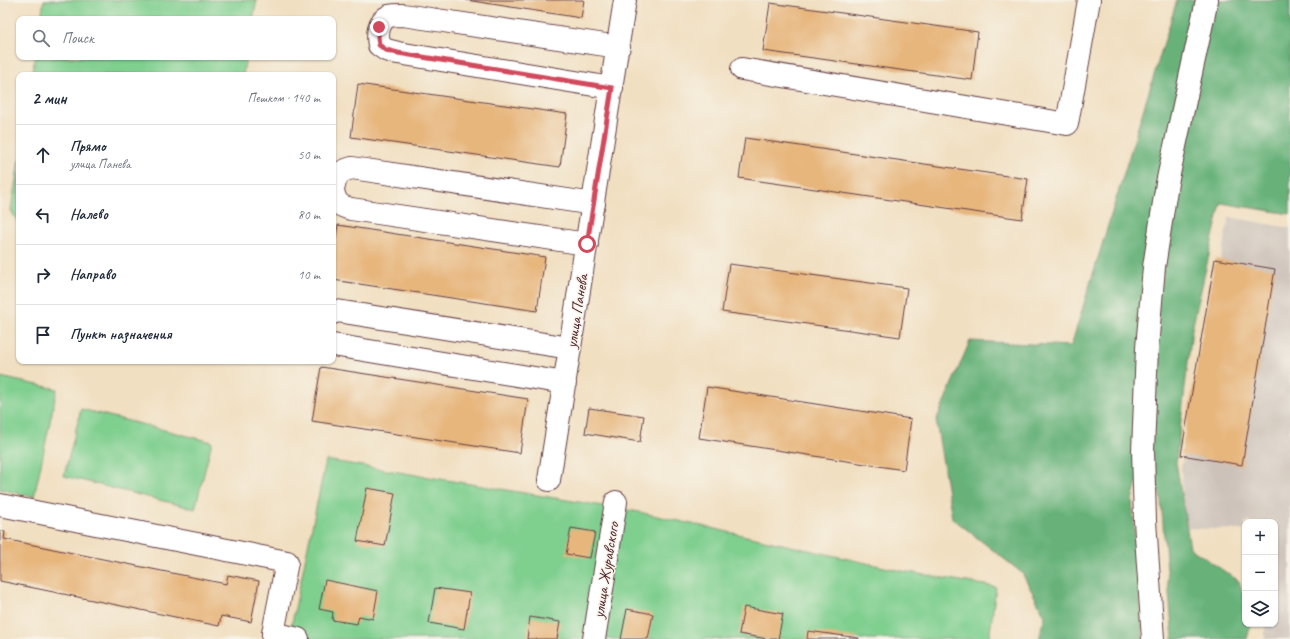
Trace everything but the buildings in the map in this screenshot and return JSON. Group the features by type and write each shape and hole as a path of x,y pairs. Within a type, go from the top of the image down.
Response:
{"street":[{"name":"улица Панева","path":"549,480 594,204 625,0"},
{"path":"742,70 1067,124 1089,0"},
{"path":"1153,639 1145,521 1143,451 1147,348 1154,267 1167,183 1207,0"},
{"path":"612,88 413,56 386,50 379,45 379,27 384,19 391,16 402,15 618,47"},
{"path":"336,178 342,171 352,168 594,204"},
{"path":"336,201 342,207 351,209 587,244"},
{"path":"336,311 570,348"},
{"path":"336,345 565,383"},
{"name":"улица Журавского","path":"594,639 616,502"},
{"path":"0,505 287,562 273,636 298,639"}],"shaded area":[{"path":"1229,217 1290,228 1290,639 1265,639 1265,627 1278,627 1278,519 1242,519 1242,530 1185,528 1181,469"}],"green space":[{"path":"44,0 257,0 254,16 41,16"},
{"path":"1177,0 1290,0 1290,214 1221,203 1192,329 1176,462 1190,548 1239,581 1242,591 1242,627 1250,627 1247,639 1173,639 1161,501 1156,477 1139,475 1132,500 1143,639 1039,639 1045,616 1022,573 952,518 936,421 970,341 1071,346"},
{"path":"34,60 246,60 244,72 32,72"},
{"path":"16,179 16,219 11,210"},
{"path":"0,377 57,389 34,497 0,489"},
{"path":"81,409 212,442 195,509 64,476"},
{"path":"326,460 639,512 902,571 996,587 989,639 298,639 289,637"}],"route":[{"path":"379,27 379,45 386,50 612,88 587,244"}]}
